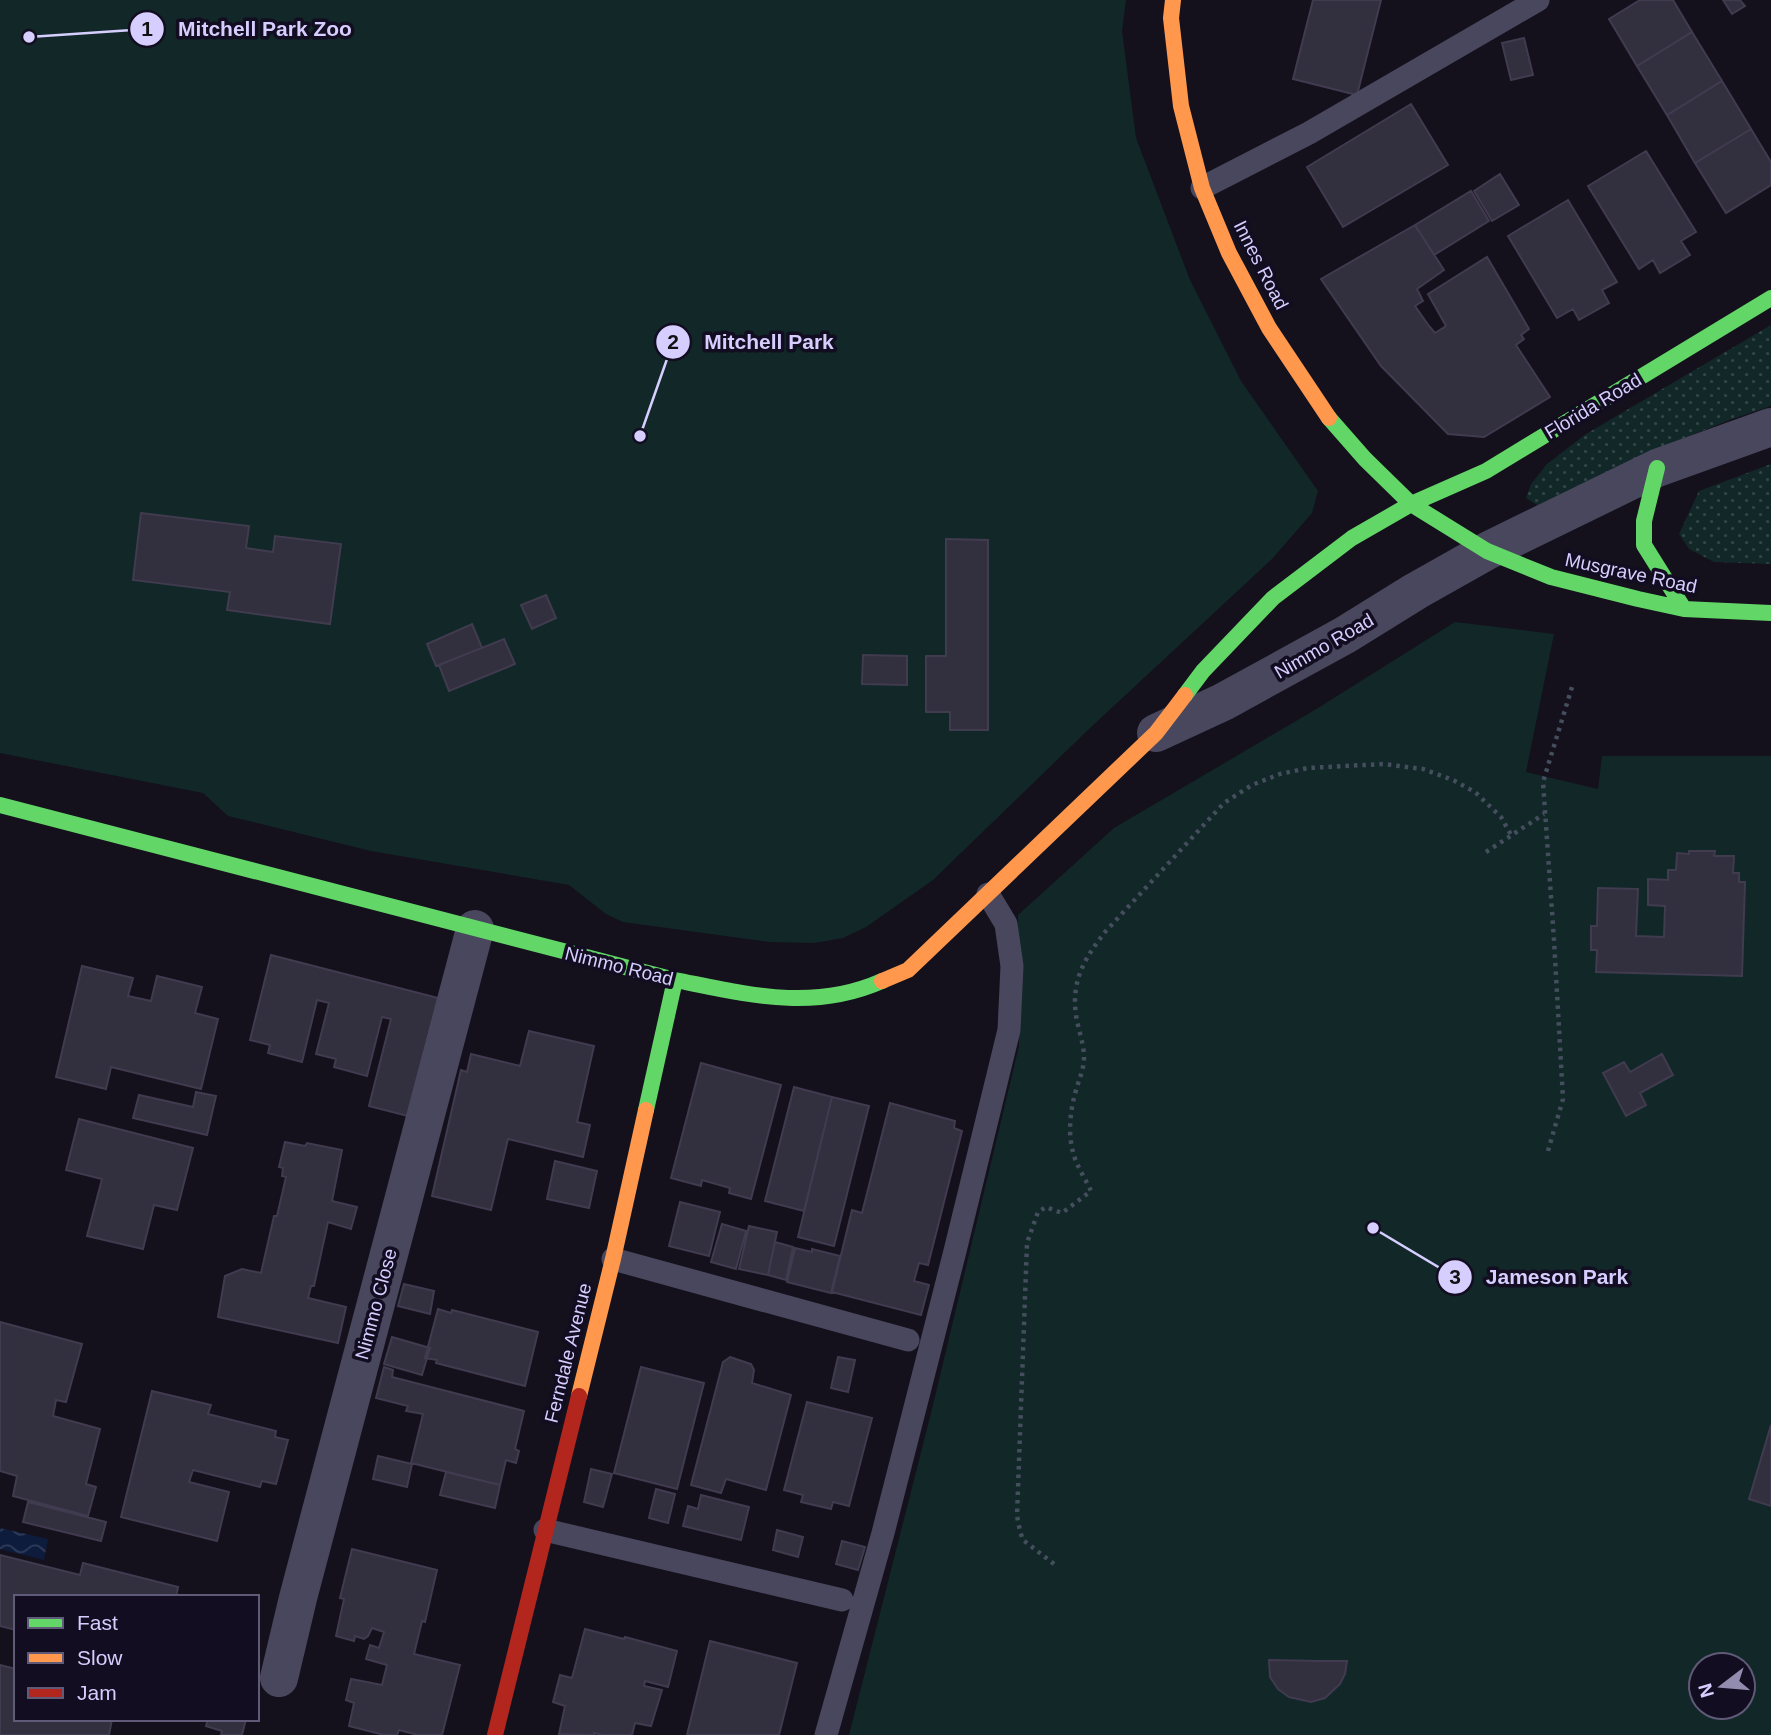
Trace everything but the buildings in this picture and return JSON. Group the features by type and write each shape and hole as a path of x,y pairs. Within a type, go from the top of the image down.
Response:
{"street":[{"name":"Innes Road","path":"1173,0 1171,18 1181,106 1202,188 1230,253 1269,328 1326,415 1365,459 1411,504 1487,551"},
{"name":"Florida Road","path":"1411,504 1486,471 1771,298"},
{"path":"1487,551 1657,468 1771,427"},
{"path":"1657,468 1644,521 1644,545 1684,609"},
{"name":"Nimmo Road","path":"0,805 675,980 757,996 808,999 862,990 908,970 988,894 1156,733 1203,671 1273,597 1352,538 1411,504"},
{"name":"Nimmo Road","path":"1156,733 1247,689 1487,551"},
{"name":"Musgrave Road","path":"1487,551 1551,577 1638,599 1684,609 1771,613"},
{"name":"Nimmo Close","path":"279,1678 475,929"},
{"name":"Ferndale Avenue","path":"495,1735 612,1259 675,980"}],"lane":[{"path":"1202,188 1309,133 1538,0"},
{"path":"826,1735 883,1534 956,1251 1009,1030 1012,966 1006,924 988,894"},
{"path":"612,1259 908,1340"},
{"path":"545,1530 842,1601"}],"path":[{"path":"1548,1151 1563,1099 1543,782 1572,687"},
{"path":"1054,1564 1023,1540 1017,1516 1027,1243 1038,1212 1046,1207 1062,1213 1091,1191 1073,1153 1070,1130 1075,1094 1084,1069 1076,1012 1076,989 1088,954 1224,803 1252,785 1280,774 1308,768 1383,764 1423,769 1475,792 1501,817 1511,835"},
{"path":"1486,852 1544,814"}],"green space":[{"path":"0,0 1126,0 1122,31 1136,138 1190,280 1241,381 1318,491 1312,513 1272,559 1089,729 933,880 866,927 843,938 815,943 770,942 623,922 606,914 569,885 371,851 228,816 203,793 0,753"},
{"path":"1771,325 1771,406 1647,453 1543,509 1526,498 1531,484 1547,464 1586,434"},
{"path":"1771,464 1771,564 1714,562 1689,549 1679,534 1699,491"},
{"path":"1455,622 1554,634 1526,772 1598,789 1602,756 1771,756 1771,1735 849,1735 932,1409 1019,1046 1018,915 1114,828 1318,708"}],"water":[{"path":"0,1528 48,1539 44,1560 0,1549"}],"traffic: fast":[{"path":"1185,695 1203,671 1273,598 1352,538 1411,504 1486,471 1771,298"},
{"path":"1329,418 1365,459 1411,504 1487,551 1551,577 1638,599 1684,609 1771,613"},
{"path":"1657,468 1644,521 1644,545 1684,609"},
{"path":"0,805 675,980 753,995 804,998 830,996 882,981"},
{"path":"646,1110 675,980"}],"traffic: slow":[{"path":"1173,0 1171,18 1181,106 1202,188 1229,253 1269,328 1329,418"},
{"path":"882,981 908,970 1156,733 1185,695"},
{"path":"579,1396 646,1110"}],"traffic: jam":[{"path":"495,1735 579,1396"}],"place":[{"name":"Mitchell Park Zoo","path":"29,37"},
{"name":"Mitchell Park","path":"640,436"},
{"name":"Jameson Park","path":"1373,1228"}]}
